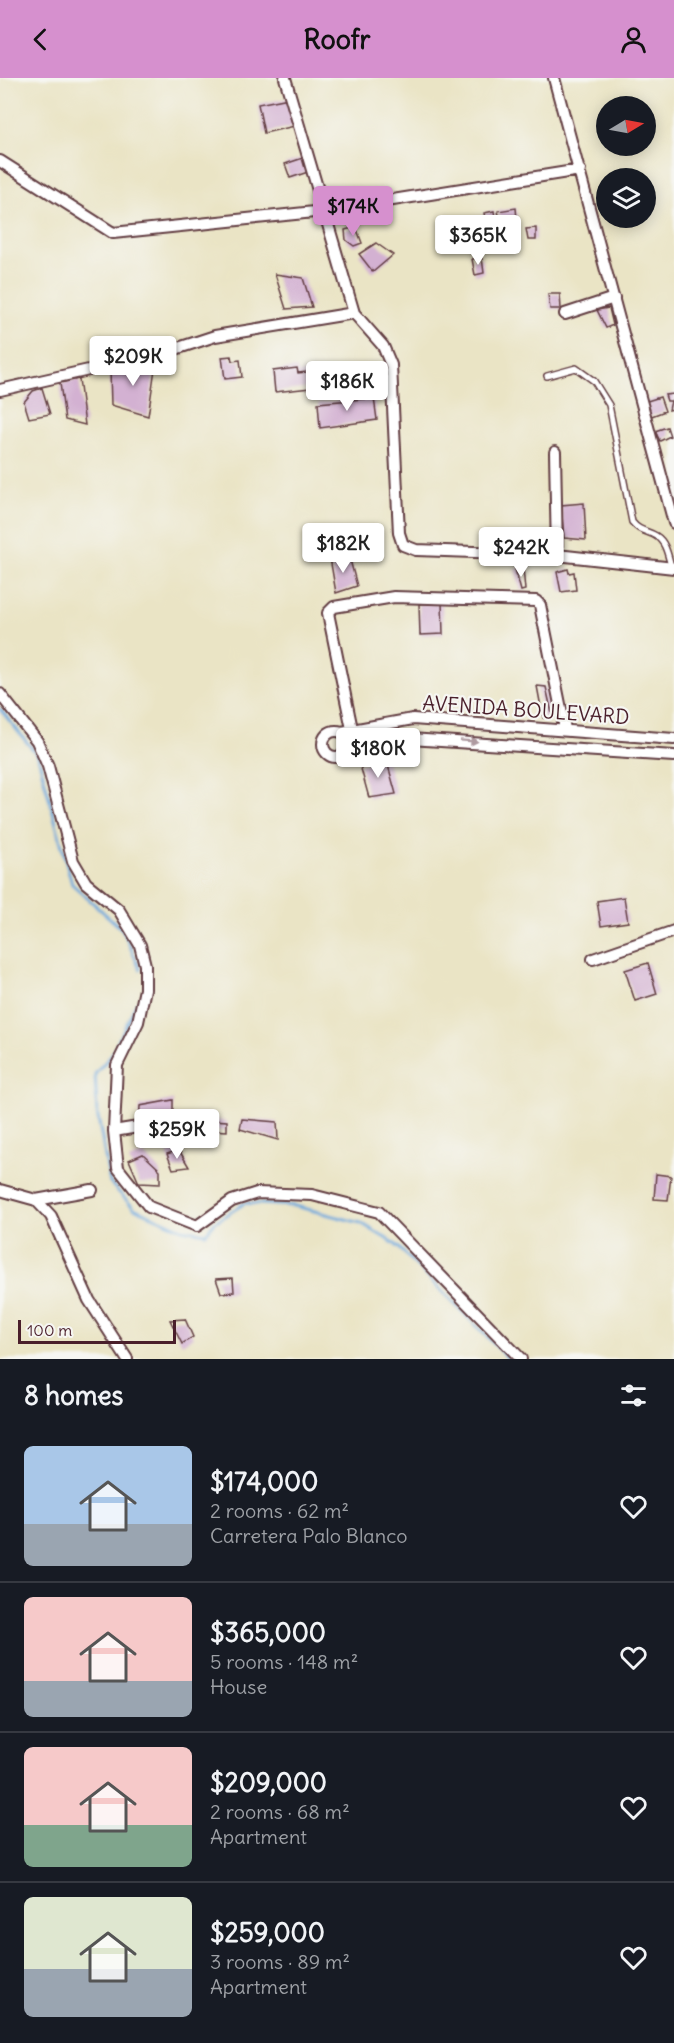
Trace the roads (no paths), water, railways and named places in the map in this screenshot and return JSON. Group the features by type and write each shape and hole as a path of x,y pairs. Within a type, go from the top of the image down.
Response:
{"street":[{"path":"285,78 354,313 383,346 392,365 399,533 403,545 416,550 557,555 673,568"},
{"path":"554,78 674,523"},
{"path":"0,161 113,233 324,211 580,170"},
{"path":"565,314 614,298"},
{"path":"0,390 160,354 214,336 354,313"},
{"path":"555,452 557,555"},
{"path":"346,730 332,731 325,737 324,750 334,758 343,756 349,749 349,741 328,614 333,607 394,597 536,602 540,605 564,729"},
{"path":"0,694 37,741 48,766 73,861 87,883 119,910 140,945 145,965 145,989 138,1022 117,1065 114,1131 118,1168 149,1207 197,1226 232,1201 257,1193 312,1195 379,1212 521,1359"},
{"name":"AVENIDA BOULEVARD","path":"346,730 413,719 674,739"},
{"name":"AVENIDA BOULEVARD","path":"349,749 410,739 674,756"},
{"path":"593,959 674,931"},
{"path":"114,1131 180,1120"},
{"path":"0,1190 36,1200 92,1190"},
{"path":"36,1200 51,1216 89,1300 127,1359"}],"lane":[{"path":"547,376 576,368 594,381 609,405 632,522 640,532 656,536 664,545 673,568"}],"waterway":[{"path":"0,709 38,756 72,884 123,930 140,969"},
{"path":"137,1002 112,1054 95,1074 97,1112 110,1183 134,1208 182,1229 206,1233 215,1222 245,1203 295,1206 361,1223 395,1244 509,1359"}]}
